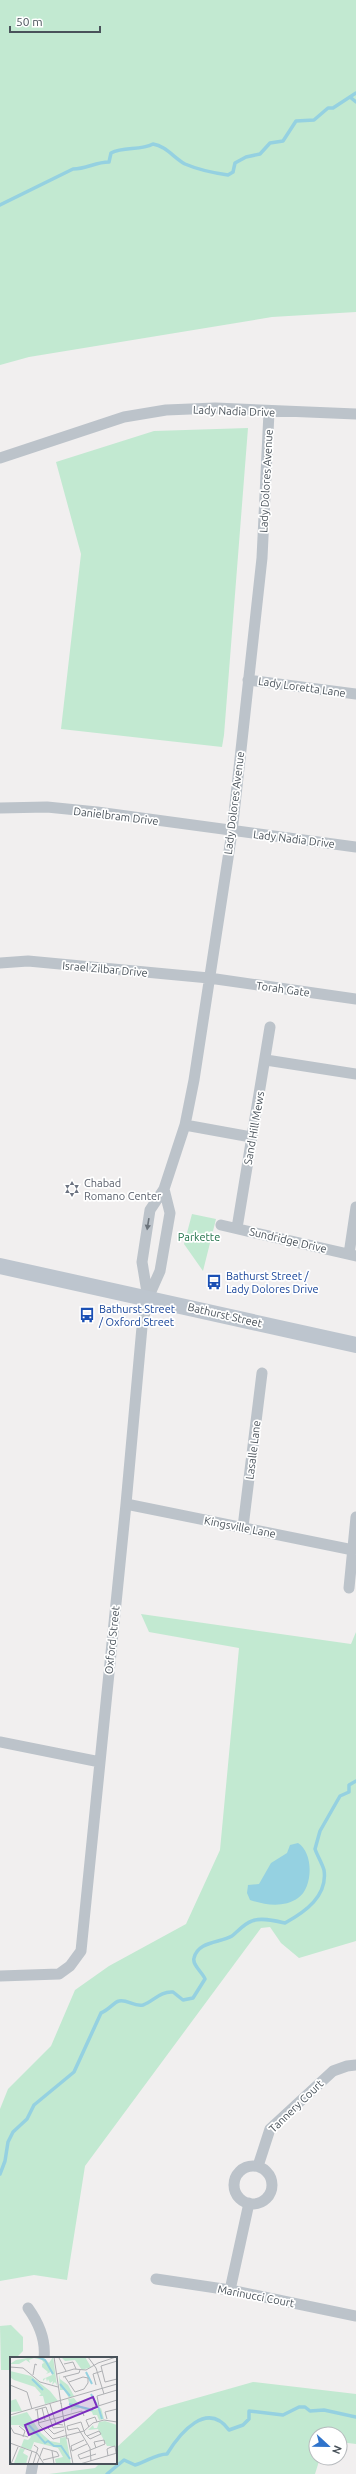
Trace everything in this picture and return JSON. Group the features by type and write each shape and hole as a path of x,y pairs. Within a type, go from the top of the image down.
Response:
{"main road":[{"name":"Bathurst Street","path":"0,1266 356,1345"}],"street":[{"name":"Lady Nadia Drive","path":"0,458 124,417 166,410 214,408 270,412 356,414"},
{"name":"Lady Dolores Avenue","path":"148,1298 142,1262 150,1210 164,1189 185,1124 194,1080 232,832 262,558 270,412"},
{"name":"Lady Loretta Lane","path":"248,680 356,694"},
{"name":"Danielbram Drive","path":"0,808 47,807 97,812 232,832"},
{"name":"Lady Nadia Drive","path":"232,832 356,847"},
{"name":"Israel Zilbar Drive","path":"0,964 28,961 209,978"},
{"name":"Torah Gate","path":"209,978 356,999"},
{"name":"Sand Hill Mews","path":"237,1228 251,1137 266,1060 270,1027"},
{"path":"266,1060 356,1074"},
{"path":"185,1124 251,1137"},
{"path":"148,1298 160,1271 170,1213 164,1189"},
{"path":"353,1255 356,1207"},
{"name":"Sundridge Drive","path":"221,1224 353,1255"},
{"name":"Oxford Street","path":"0,1976 59,1974 70,1966 80,1951 126,1504 141,1331 148,1298"},
{"name":"Lasalle Lane","path":"243,1527 262,1373"},
{"name":"Kingsville Lane","path":"126,1504 353,1550"},
{"path":"349,1588 356,1516"},
{"path":"0,1742 100,1762"},
{"name":"Tannery Court","path":"258,2166 270,2129 333,2072 347,2066 356,2065"},
{"path":"258,2166 268,2172 271,2177 272,2189 266,2199 255,2203 249,2203 238,2196 235,2184 240,2172 245,2168 258,2166"},
{"path":"230,2290 249,2203"},
{"name":"Marinucci Court","path":"156,2279 230,2290 356,2316"},
{"path":"28,2308 38,2322 45,2350 44,2357"},
{"path":"32,2474 33,2464"}],"green space":[{"path":"0,0 356,0 356,312 272,317 29,357 0,365"},
{"path":"248,428 222,747 61,729 81,554 56,462 154,431"},
{"name":"Parkette","path":"192,1214 216,1219 203,1271 184,1244"},
{"path":"141,1614 351,1644 356,1632 356,1941 299,1958 281,1943 270,1927 261,1928 85,2166 67,2280 34,2275 0,2281 0,2109 8,2089 51,2046 75,1990 109,1966 186,1924 220,1850 239,1648 149,1632"},
{"path":"11,2325 23,2337 23,2351 17,2357 10,2357 10,2370 1,2370 0,2326"},
{"path":"253,2382 356,2394 356,2444 348,2443 348,2426 308,2426 308,2466 318,2466 315,2474 49,2474 95,2468 99,2464 117,2464 117,2447 158,2409"}],"water":[{"path":"298,1843 307,1854 310,1870 307,1887 303,1893 293,1901 274,1905 250,1900 247,1893 248,1885 259,1884 271,1863 287,1853 290,1845"}],"waterway":[{"path":"0,205 73,169 109,162 111,153 116,151 153,144 162,147 185,164 206,171 228,175 233,172 235,163 246,157 260,154 270,143 283,141 296,121 314,120 328,108 333,108 356,93"},
{"path":"350,97 356,102"},
{"path":"0,2174 5,2161 8,2142 13,2132 27,2119 34,2105 74,2072 101,2013 119,2001 143,2005 168,1992 173,1992 183,2000 193,1998 205,1979 194,1961 196,1952 200,1948 232,1936 249,1922 260,1919 285,1923 300,1914 314,1902 319,1895 324,1879 324,1870 315,1849 320,1831 340,1796 349,1792 349,1785 356,1781"},
{"path":"107,2474 124,2460 135,2465 159,2455 167,2454 179,2437 187,2429 203,2419 212,2418 221,2422 229,2430 243,2425 249,2419 249,2411 283,2415 299,2407 305,2407 310,2411 324,2410 356,2417"}],"place":[{"name":"Chabad Romano Center","path":"72,1189"},
{"name":"Bathurst Street / Lady Dolores Drive","path":"214,1282"},
{"name":"Bathurst Street / Oxford Street","path":"87,1315"}]}
